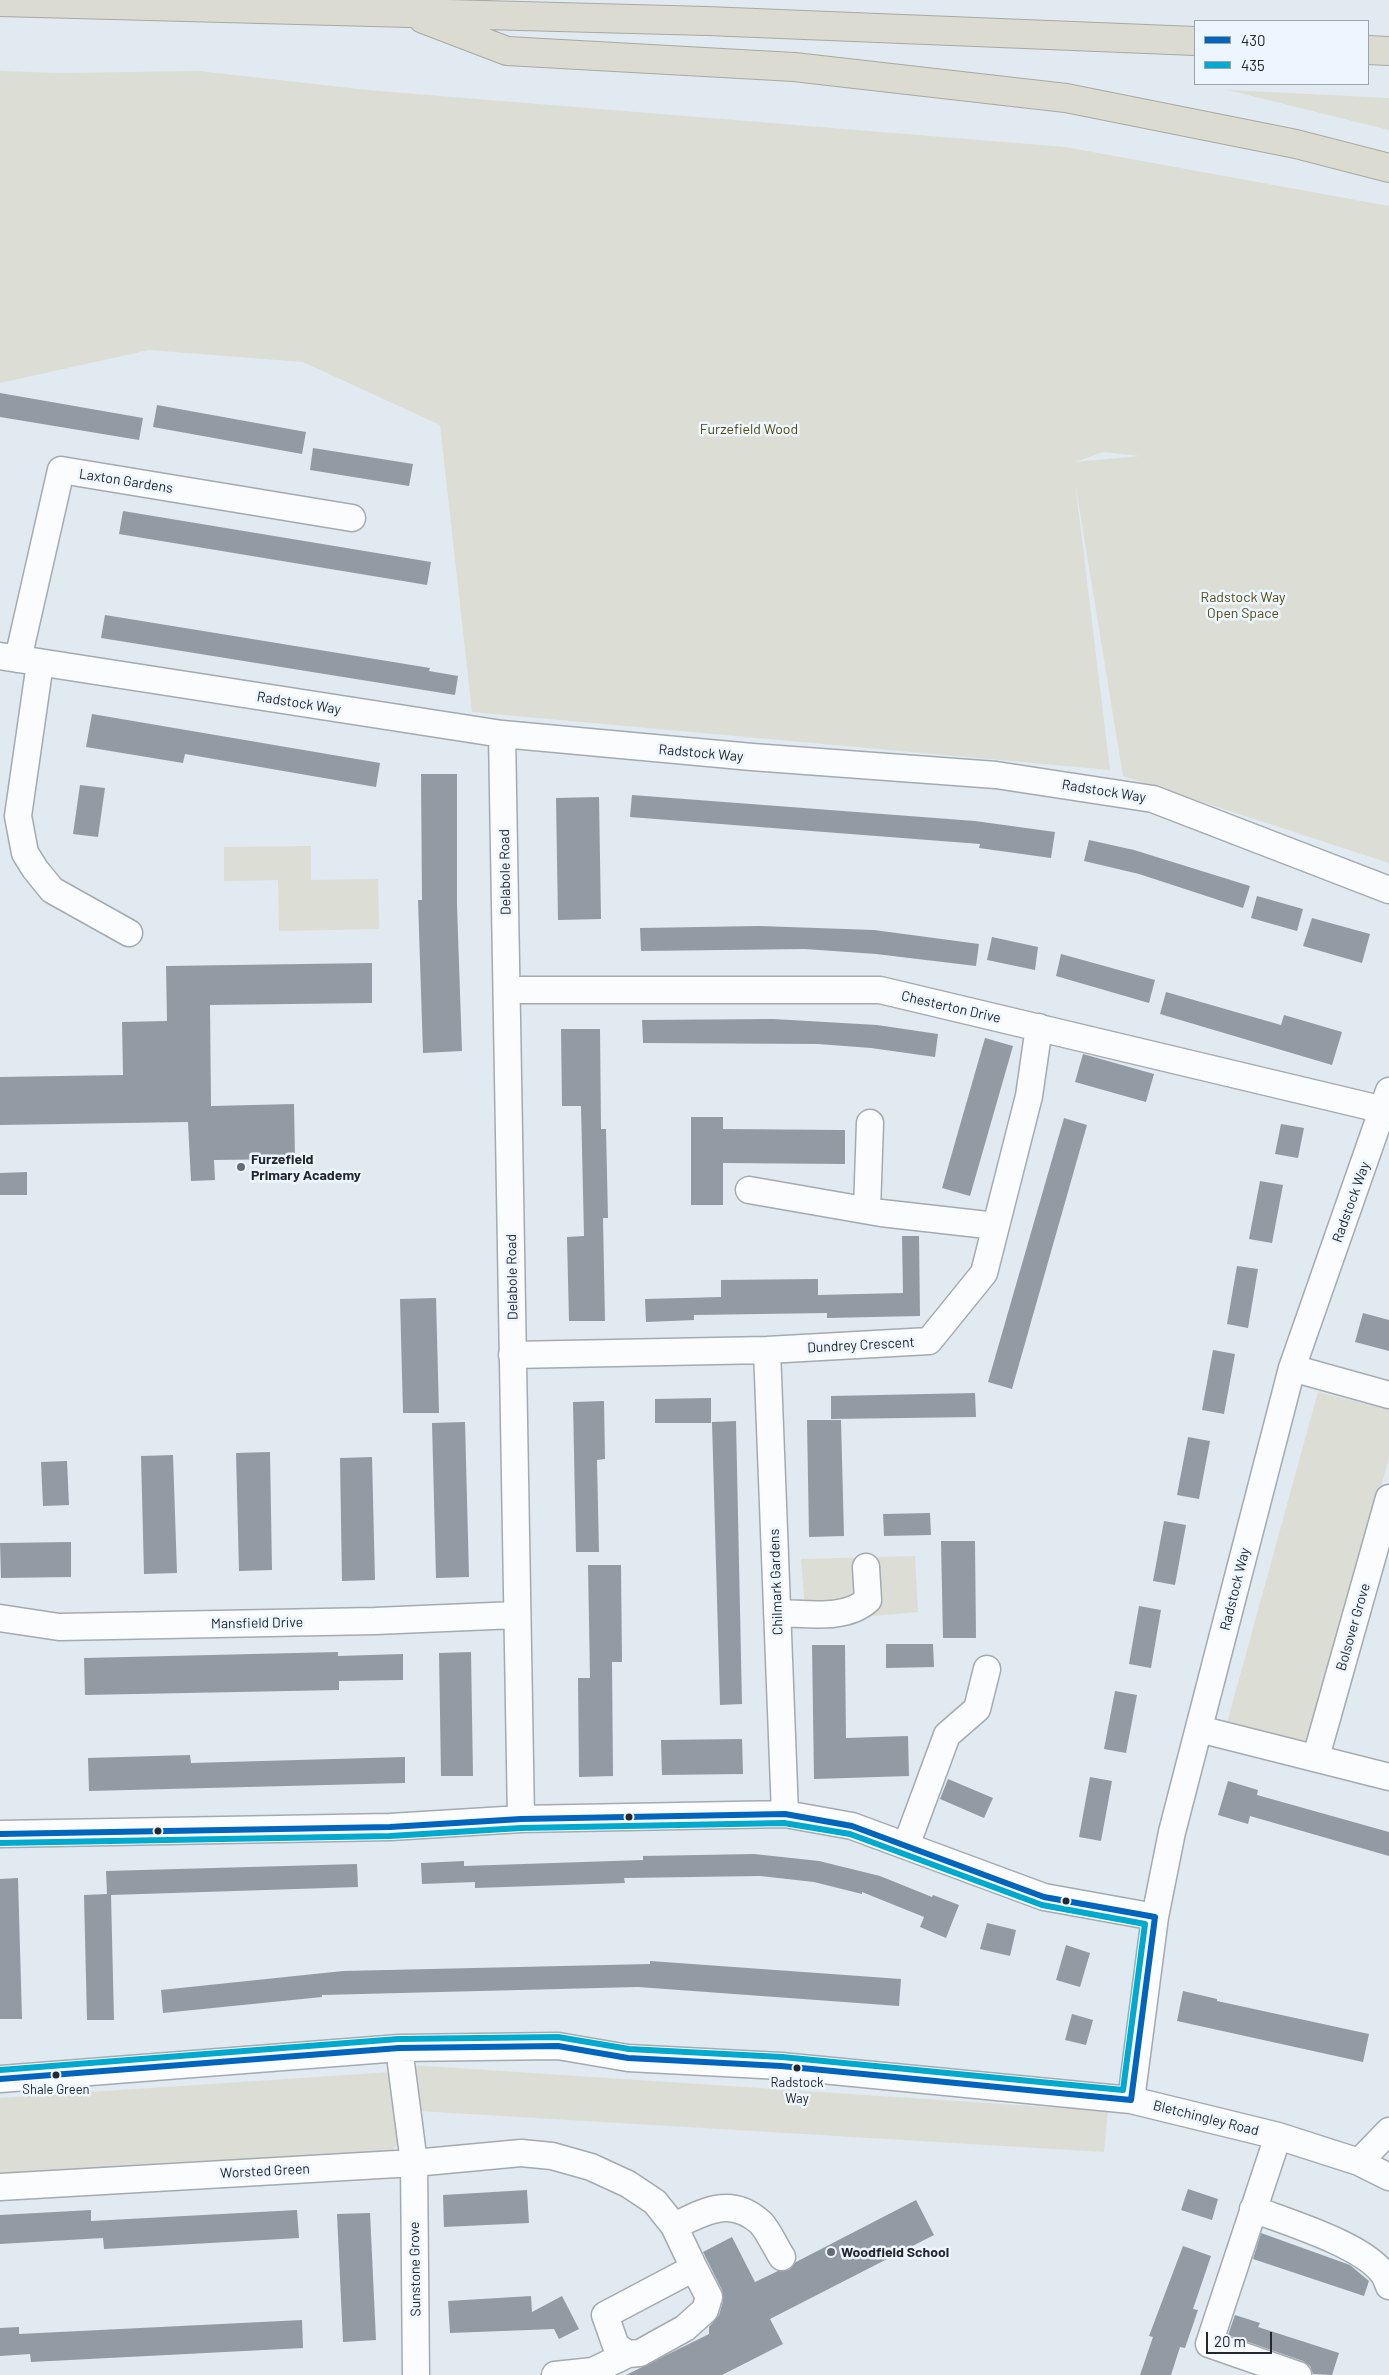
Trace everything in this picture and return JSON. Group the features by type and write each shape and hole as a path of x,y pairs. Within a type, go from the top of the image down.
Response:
{"highway":[{"path":"0,2 403,12 949,30 1194,41"},
{"path":"403,12 507,51 794,67 1066,98 1296,144 1389,168"},
{"path":"1369,50 1389,51"}],"street":[{"name":"Laxton Gardens","path":"19,660 61,470 352,518"},
{"name":"Radstock Way","path":"19,660 502,734 752,757 996,775 1153,799 1389,890"},
{"path":"19,660 18,816 25,853 52,890 129,933"},
{"name":"Delabole Road","path":"502,734 508,990 520,1819"},
{"name":"Chesterton Drive","path":"508,990 880,990 1039,1027 1386,1100"},
{"name":"Dundrey Crescent","path":"512,1355 767,1350 929,1341 984,1273 1029,1096 1039,1027"},
{"name":"Radstock Way","path":"1131,2100 1154,1917 1172,1832 1292,1368 1386,1100"},
{"path":"867,1210 870,1123"},
{"path":"749,1190 867,1210 996,1226"},
{"name":"Chilmark Gardens","path":"767,1350 786,1814"},
{"path":"1292,1368 1389,1395"},
{"name":"Bolsover Grove","path":"1316,1757 1389,1498"},
{"path":"777,1613 848,1612 859,1608 868,1600 866,1567"},
{"name":"Mansfield Drive","path":"0,1618 59,1627 375,1621 516,1615"},
{"path":"906,1846 947,1735 976,1709 987,1669"},
{"path":"1200,1729 1389,1777"},
{"path":"0,1834 390,1827 520,1819 786,1814 852,1826 1044,1897 1154,1917"},
{"name":"Bletchingley Road","path":"0,2079 65,2076 399,2048 558,2046 628,2058 782,2066 1131,2100 1278,2136 1359,2162 1389,2178"},
{"path":"399,2048 414,2163"},
{"path":"1359,2162 1389,2131"},
{"path":"1278,2136 1209,2344 1298,2375"},
{"name":"Worsted Green","path":"0,2187 414,2163 521,2153 552,2156 591,2167 628,2184 654,2202 674,2226 709,2297 706,2310 685,2328 640,2353 628,2354 593,2371 555,2375"},
{"name":"Sunstone Grove","path":"414,2163 416,2375"},
{"path":"674,2226 706,2211 720,2207 737,2210 749,2215 762,2224 782,2257"},
{"path":"1253,2209 1347,2246 1367,2258 1382,2272 1389,2286"},
{"path":"628,2354 616,2346 605,2315 694,2268"}],"green space":[{"name":"Furzefield Wood","path":"0,71 61,73 199,71 367,90 1065,147 1389,206 1389,863 1123,776 1075,482 1110,770 472,712 440,425 303,362 149,350 0,383","holes":["1103,452 1140,456 1075,462"]},
{"path":"1228,90 1389,98 1389,130"},
{"path":"311,846 311,880 378,879 379,929 279,931 278,880 224,881 224,847"},
{"path":"1318,1392 1389,1410 1389,1458 1310,1743 1227,1723"},
{"path":"915,1556 918,1612 806,1622 801,1559"},
{"path":"411,2065 1108,2111 1104,2152 419,2111"},
{"path":"392,2072 399,2143 389,2153 0,2174 0,2098"}],"building":[{"path":"0,393 143,418 139,440 0,417"},
{"path":"157,405 306,432 302,454 153,427"},
{"path":"313,448 413,464 409,486 310,470"},
{"path":"123,511 431,562 427,585 119,534"},
{"path":"105,615 430,668 429,671 458,676 455,695 101,638"},
{"path":"92,714 380,763 376,787 185,754 183,763 86,747"},
{"path":"421,774 457,774 457,905 462,1051 423,1053 418,900 422,900"},
{"path":"80,785 105,788 98,837 73,834"},
{"path":"632,795 975,821 1055,832 1051,858 979,848 980,844 630,817"},
{"path":"599,797 601,919 558,920 556,798"},
{"path":"1089,840 1134,850 1250,886 1243,908 1139,874 1084,861"},
{"path":"1257,896 1303,909 1297,931 1251,918"},
{"path":"1312,918 1370,934 1362,963 1303,946"},
{"path":"759,926 874,930 979,944 976,966 876,954 805,949 641,951 640,928"},
{"path":"992,937 1038,947 1035,970 987,960"},
{"path":"1061,954 1155,980 1149,1003 1056,976"},
{"path":"372,963 372,1003 210,1005 211,1106 294,1104 295,1159 214,1160 215,1180 191,1181 188,1122 0,1125 0,1077 123,1075 122,1022 167,1021 166,966"},
{"path":"1166,992 1281,1025 1284,1015 1342,1032 1332,1065 1160,1014"},
{"path":"773,1019 877,1025 938,1034 935,1057 871,1048 818,1044 643,1043 642,1020"},
{"path":"561,1029 600,1029 601,1129 606,1129 608,1218 603,1218 605,1321 569,1321 567,1237 584,1236 581,1106 562,1106"},
{"path":"985,1038 1013,1046 970,1196 942,1188"},
{"path":"1083,1054 1154,1074 1146,1102 1075,1082"},
{"path":"691,1117 723,1117 723,1129 845,1130 845,1164 723,1163 723,1205 691,1205"},
{"path":"1064,1118 1087,1125 1012,1389 988,1382"},
{"path":"1281,1124 1304,1128 1298,1158 1275,1154"},
{"path":"27,1172 27,1195 0,1195 0,1173"},
{"path":"1260,1181 1283,1185 1272,1243 1249,1239"},
{"path":"902,1236 919,1236 920,1316 827,1318 827,1313 694,1315 694,1320 646,1322 645,1299 721,1297 721,1280 818,1279 818,1295 903,1293"},
{"path":"1237,1266 1258,1269 1248,1328 1227,1324"},
{"path":"436,1298 439,1413 403,1413 400,1299"},
{"path":"1363,1313 1389,1320 1389,1351 1355,1342"},
{"path":"1213,1350 1235,1354 1224,1414 1202,1410"},
{"path":"975,1393 976,1417 831,1419 831,1396"},
{"path":"711,1398 711,1423 655,1423 655,1399"},
{"path":"604,1401 605,1459 597,1460 599,1552 576,1552 573,1402"},
{"path":"807,1420 841,1420 844,1536 809,1537"},
{"path":"736,1421 742,1704 720,1705 712,1422"},
{"path":"465,1422 469,1577 436,1578 432,1423"},
{"path":"1188,1437 1210,1441 1199,1499 1177,1495"},
{"path":"270,1452 272,1570 239,1571 236,1453"},
{"path":"173,1455 177,1573 144,1574 141,1456"},
{"path":"372,1457 375,1580 342,1581 340,1458"},
{"path":"67,1461 69,1505 43,1506 41,1462"},
{"path":"930,1513 931,1535 884,1536 883,1514"},
{"path":"1164,1521 1186,1525 1175,1585 1153,1581"},
{"path":"941,1541 975,1541 976,1638 943,1638"},
{"path":"71,1542 71,1577 1,1578 0,1543"},
{"path":"588,1565 621,1565 622,1662 612,1662 613,1776 579,1777 578,1678 590,1678"},
{"path":"1139,1606 1161,1610 1151,1668 1129,1664"},
{"path":"886,1644 933,1644 934,1667 886,1668"},
{"path":"812,1645 845,1645 846,1738 908,1736 909,1776 814,1779"},
{"path":"338,1652 338,1656 403,1654 403,1680 339,1681 339,1690 85,1695 84,1658"},
{"path":"471,1652 473,1776 441,1776 439,1653"},
{"path":"1115,1691 1137,1695 1126,1753 1104,1749"},
{"path":"742,1739 743,1774 662,1775 661,1740"},
{"path":"190,1755 191,1763 405,1757 405,1783 89,1791 88,1758"},
{"path":"1090,1777 1112,1781 1101,1841 1079,1837"},
{"path":"948,1779 993,1798 984,1818 940,1799"},
{"path":"1228,1781 1258,1790 1257,1795 1389,1832 1389,1856 1250,1816 1248,1824 1218,1815"},
{"path":"754,1854 819,1861 880,1876 932,1897 933,1895 959,1905 946,1938 920,1927 924,1917 862,1892 862,1894 814,1882 760,1876 624,1878 625,1883 475,1888 475,1882 422,1884 421,1863 464,1861 464,1866 643,1860 643,1856"},
{"path":"357,1864 358,1887 111,1895 114,2020 87,2020 84,1895 107,1894 106,1871"},
{"path":"18,1878 22,2019 0,2019 0,1879"},
{"path":"987,1923 1016,1930 1010,1956 980,1949"},
{"path":"1066,1945 1090,1953 1080,1987 1056,1980"},
{"path":"650,1961 901,1979 899,2006 638,1987 322,1995 322,1997 163,2013 161,1990 343,1971 650,1964"},
{"path":"1183,1991 1217,1999 1217,2001 1369,2034 1363,2062 1177,2021"},
{"path":"1072,2014 1093,2020 1086,2045 1065,2040"},
{"path":"1188,2189 1218,2199 1212,2220 1181,2210"},
{"path":"527,2190 529,2223 444,2227 443,2195"},
{"path":"916,2200 934,2235 770,2319 783,2344 722,2375 626,2375 709,2334 709,2327 719,2315 723,2301 722,2290 703,2252 732,2237 755,2282 778,2271 789,2270 796,2262"},
{"path":"91,2210 91,2221 297,2210 299,2238 104,2249 103,2238 0,2244 0,2215"},
{"path":"370,2213 376,2340 343,2342 337,2214"},
{"path":"1261,2233 1350,2265 1369,2281 1364,2296 1253,2259"},
{"path":"1183,2246 1211,2256 1193,2309 1198,2310 1185,2348 1180,2347 1171,2375 1140,2375 1153,2337 1149,2336"},
{"path":"531,2296 532,2312 562,2296 579,2329 559,2339 554,2329 450,2333 448,2301"},
{"path":"1235,2315 1260,2323 1258,2327 1339,2353 1332,2375 1313,2374 1310,2366 1303,2361 1228,2335"},
{"path":"302,2320 303,2348 31,2362 30,2354 0,2356 0,2328 19,2327 19,2334"}],"transit line":[{"name":"430","path":"0,1834 390,1827 521,1819 785,1814 852,1826 1044,1897 1155,1917 1131,2100 781,2066 628,2058 558,2046 399,2048 0,2079"},
{"name":"435","path":"0,1843 390,1836 521,1828 784,1823 850,1834 1042,1905 1145,1924 1123,2090 782,2057 629,2049 558,2037 398,2039 0,2070"}],"place":[{"name":"Furzefield Primary Academy","path":"241,1167"},
{"name":"Radstock Way","path":"797,2068"},
{"name":"Shale Green","path":"56,2075"},
{"name":"Woodfield School","path":"831,2252"}],"park label":[{"name":"Radstock Way Open Space","path":"1243,606"}]}
